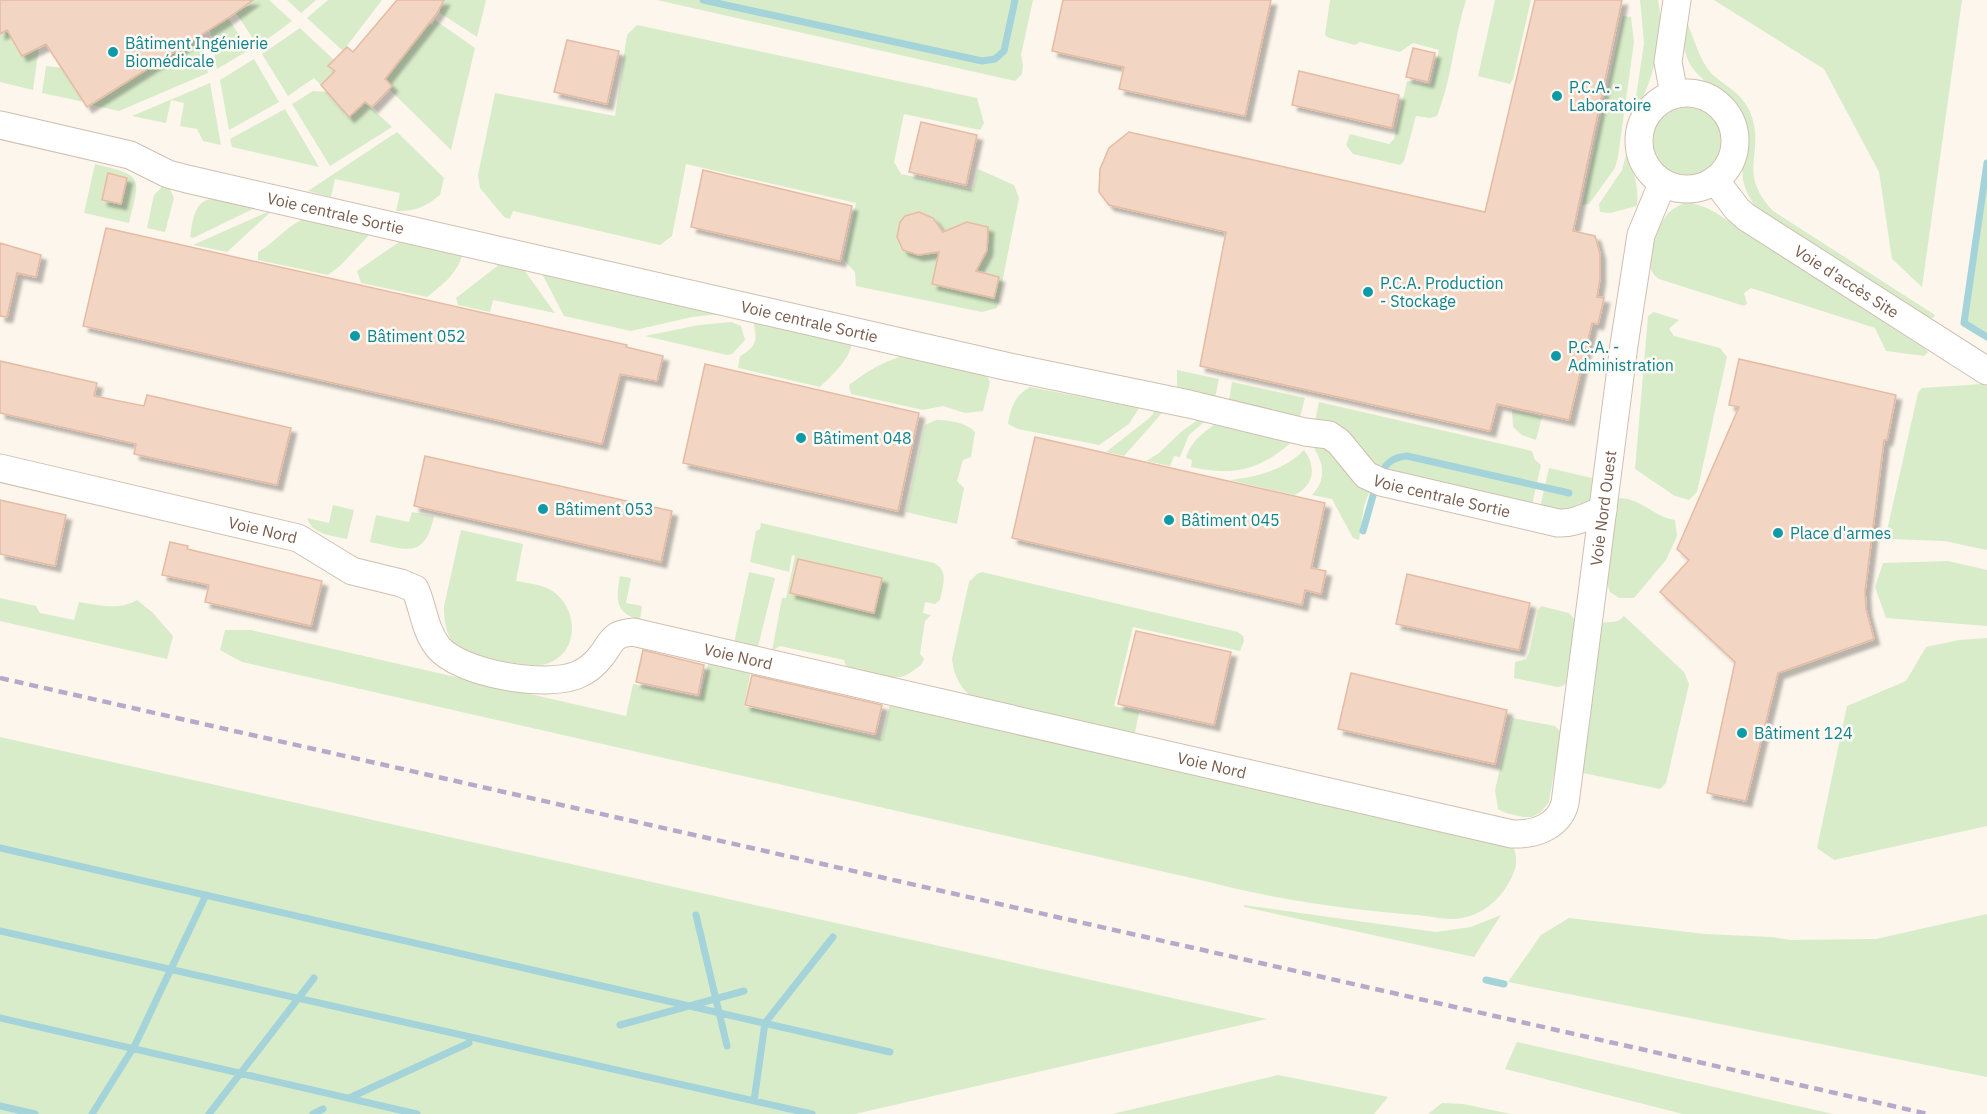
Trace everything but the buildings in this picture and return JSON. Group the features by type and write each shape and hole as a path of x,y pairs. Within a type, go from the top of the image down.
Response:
{"street":[{"path":"1674,94 1668,62 1677,0"},
{"path":"1698,93 1710,98 1728,114 1735,138 1735,150 1731,162 1715,180 1702,187 1673,188 1662,184 1648,171 1641,157 1638,141 1640,126 1647,112 1659,101 1674,94 1698,93"},
{"name":"Voie centrale Sortie","path":"0,124 130,155 168,174 279,201 983,361 1189,404 1305,432 1329,435 1339,442 1366,475 1377,481 1557,523 1567,524 1603,510"},
{"name":"Voie d'accès Site","path":"1715,180 1746,217 1987,371"},
{"name":"Voie Nord Ouest","path":"1546,828 1559,816 1565,803 1624,345 1641,235 1662,184"},
{"name":"Voie Nord","path":"0,468 298,538 352,571 401,583 415,589 429,634 440,650 459,663 478,669 522,679 558,679 577,675 591,666 617,636 633,632 1512,834 1531,833 1546,828"}],"green space":[{"path":"247,0 269,0 292,21 258,46 236,13 249,5"},
{"path":"287,0 316,0 301,13"},
{"path":"328,0 382,0 343,51 307,18"},
{"path":"444,0 486,0 477,37 440,13"},
{"path":"657,0 1033,0 1021,55 1022,74 1015,81"},
{"path":"1330,0 1466,0 1446,88 1437,116 1430,118 1416,116 1404,161 1400,165 1353,154 1346,145 1350,134 1389,144 1394,139 1407,81 1431,85 1439,50 1413,43 1400,52 1360,42 1355,45 1329,38 1325,35"},
{"path":"1495,0 1531,0 1510,84 1478,76"},
{"path":"1640,0 1658,0 1660,29 1656,60 1646,90 1633,117 1644,43"},
{"path":"1714,0 1962,0 1922,287 1892,259 1879,172 1824,69"},
{"path":"1623,16 1631,17 1634,42 1618,157 1615,168 1589,204 1582,205"},
{"path":"228,18 249,50 217,69 210,29"},
{"path":"435,20 475,48 451,150 389,89 385,79 429,23 432,25"},
{"path":"1686,20 1707,68 1747,105 1754,126 1756,184 1762,197 1773,211 1935,315 1933,318 1928,319 1756,209 1744,184 1744,127 1735,108 1699,76 1686,57 1684,35"},
{"path":"637,25 977,98 984,123 980,130 904,114 894,162 901,174 973,190 978,169 1014,185 1019,198 997,308 982,312 856,286 855,272 844,260 856,203 686,164 672,236 660,245 513,211 510,219 504,217 480,188 478,175 495,93 615,116 627,35"},
{"path":"300,28 334,60 329,66 335,71 321,85 314,78 288,96 262,54"},
{"path":"7,30 39,47 33,90 0,82 0,34"},
{"path":"201,35 208,73 119,111 92,105"},
{"path":"254,59 279,102 229,130 220,80"},
{"path":"46,66 63,68 84,102 42,93"},
{"path":"210,83 221,145 203,141 197,129 180,126 184,103 171,100 166,123 132,116"},
{"path":"313,91 327,92 349,116 365,102 392,127 330,166 292,104"},
{"path":"1679,103 1695,103 1709,109 1720,120 1726,134 1726,150 1720,164 1709,175 1695,181 1679,181 1665,175 1654,164 1648,150 1648,134 1654,120 1665,109"},
{"path":"285,109 319,167 232,147 230,139"},
{"path":"397,132 444,178 440,195 430,202 420,208 396,211 400,193 335,179 331,197 308,191"},
{"path":"1626,155 1635,180 1637,206 1610,213 1600,212 1599,204 1622,170"},
{"path":"95,164 123,172 135,180 135,196 129,223 84,213"},
{"path":"1987,179 1987,337 1965,325"},
{"path":"163,186 170,189 174,198 165,232 147,228 154,195"},
{"path":"212,199 253,209 193,238 190,237 197,208"},
{"path":"1686,202 1719,214 1928,352 1924,356 1886,351 1875,328 1751,288 1744,293 1747,304 1744,306 1659,279 1652,272 1651,266 1656,235 1668,214"},
{"path":"274,209 227,252 193,245"},
{"path":"309,217 369,232 369,235 340,266 328,275 258,260 258,252 289,228"},
{"path":"402,240 462,255 453,273 427,297 361,283 357,271"},
{"path":"501,263 519,263 555,313 493,300 490,312 458,305 456,298"},
{"path":"538,266 737,312 692,317 631,331 564,316"},
{"path":"1654,312 1679,320 1669,329 1674,336 1720,348 1727,357 1697,492 1689,500 1675,496 1635,469 1648,316"},
{"path":"752,315 852,342 851,349 840,367 820,387 738,368 740,356 754,344 755,329"},
{"path":"731,322 741,326 745,340 732,354 727,355 645,336 699,325"},
{"path":"915,353 986,374 990,382 983,411 965,413 943,406 923,410 851,394 849,385 865,374 888,361"},
{"path":"1177,370 1219,379 1215,398 1177,389"},
{"path":"1232,382 1305,398 1300,417 1229,400"},
{"path":"1982,384 1987,386 1987,550 1944,541 1889,539 1886,535 1918,393 1922,388"},
{"path":"1030,387 1139,408 1129,424 1099,445 1018,429 1008,424 1014,402"},
{"path":"1319,402 1532,451 1535,460 1541,465 1532,505 1386,473 1315,421"},
{"path":"1155,406 1163,411 1162,413 1124,456 1106,452 1147,420 1153,414"},
{"path":"1512,410 1542,417 1536,440 1522,435 1513,427"},
{"path":"1202,417 1209,418 1189,435 1180,457 1174,456 1170,466 1146,461 1159,453 1182,431"},
{"path":"936,420 962,424 975,432 971,457 963,460 957,481 964,488 957,524 906,512 925,425"},
{"path":"1219,421 1296,438 1272,457 1248,468 1221,471 1191,467 1192,460 1186,458 1191,446"},
{"path":"1310,442 1327,447 1370,490 1364,506 1359,540 1353,538 1332,499 1312,495 1321,482 1322,468 1318,455"},
{"path":"1304,450 1311,463 1311,476 1306,487 1294,495 1229,480 1270,471 1288,463"},
{"path":"1549,468 1592,478 1590,503 1574,511 1540,508"},
{"path":"1619,498 1634,501 1675,520 1677,536 1666,560 1634,598 1619,598 1610,592 1607,583 1614,506"},
{"path":"333,505 354,510 347,539 318,531 313,528 307,518 329,523"},
{"path":"412,512 434,516 425,540 419,546 403,549 370,542 376,515 409,522"},
{"path":"761,523 939,566 944,579 940,600 935,604 925,602 923,613 931,615 925,621 920,654 924,659 920,666 907,675 890,678 847,669 844,660 780,646 772,651 782,598 786,598 795,556 792,555 789,572 750,562 756,531 760,529"},
{"path":"461,530 523,544 516,581 547,588 558,595 570,616 571,639 566,650 558,658 538,665 512,663 470,652 453,642 447,629 444,606"},
{"path":"1948,561 1987,570 1987,626 1886,618 1875,587 1883,563"},
{"path":"749,572 775,578 757,648 734,643"},
{"path":"982,572 1238,632 1243,636 1244,641 1240,651 1133,627 1114,706 1139,712 1135,733 1095,727 975,700 959,682 952,659 969,582"},
{"path":"620,576 631,578 626,603 642,606 640,620 621,609 618,598"},
{"path":"0,598 36,606 40,613 74,620 79,602 116,606 137,600 153,613 173,636 167,659 0,621"},
{"path":"1541,606 1569,613 1575,620 1566,683 1563,686 1557,687 1514,678 1515,662 1526,659 1529,653 1538,610"},
{"path":"1624,616 1684,672 1689,684 1666,783 1660,789 1583,773 1581,770 1602,623 1616,621"},
{"path":"225,630 251,630 626,716 633,684 700,698 709,661 751,670 744,706 882,739 890,704 1513,846 1516,865 1508,884 1494,902 1476,914 1457,919 1364,910 1286,899 242,662 220,650"},
{"path":"1987,638 1987,826 1834,860 1817,848 1847,706 1906,681 1926,647 1959,640"},
{"path":"1512,718 1555,726 1561,732 1549,802 1541,812 1532,817 1506,813 1498,809 1495,790"},
{"path":"0,737 1267,1019 855,1114 0,1114"},
{"path":"1244,905 1436,932 1471,927 1501,915 1474,957 1244,907"},
{"path":"1987,914 1987,1077 1508,982 1541,935 1569,918 1705,934 1791,940 1876,939"},
{"path":"1517,1042 1833,1114 1683,1114 1505,1069"},
{"path":"1278,1075 1388,1097 1374,1114 1112,1114"},
{"path":"1442,1103 1463,1104 1511,1114 1428,1114"}],"waterway":[{"path":"703,0 982,61 995,59 1004,51 1015,0"},
{"path":"1987,163 1964,323 1987,337"},
{"path":"1381,474 1391,461 1407,456 1569,493"},
{"path":"1363,531 1376,485"},
{"path":"0,848 890,1052"},
{"path":"92,1114 135,1045 206,895"},
{"path":"696,915 727,1046"},
{"path":"0,931 812,1114"},
{"path":"754,1101 765,1023 833,937"},
{"path":"209,1114 314,978"},
{"path":"1486,980 1504,984"},
{"path":"620,1025 744,991"},
{"path":"0,1018 417,1114"},
{"path":"349,1098 469,1043"},
{"path":"0,1106 35,1114"},
{"path":"313,1114 323,1109"}],"railway":[{"path":"0,678 1928,1114"}],"place":[{"name":"Bâtiment Ingénierie Biomédicale","path":"113,52"},
{"name":"P.C.A. - Laboratoire","path":"1557,96"},
{"name":"P.C.A. Production - Stockage","path":"1368,292"},
{"name":"Bâtiment 052","path":"355,336"},
{"name":"P.C.A. - Administration","path":"1556,356"},
{"name":"Bâtiment 048","path":"801,438"},
{"name":"Bâtiment 053","path":"543,509"},
{"name":"Bâtiment 045","path":"1169,520"},
{"name":"Place d'armes","path":"1778,533"},
{"name":"Bâtiment 124","path":"1742,733"}]}
